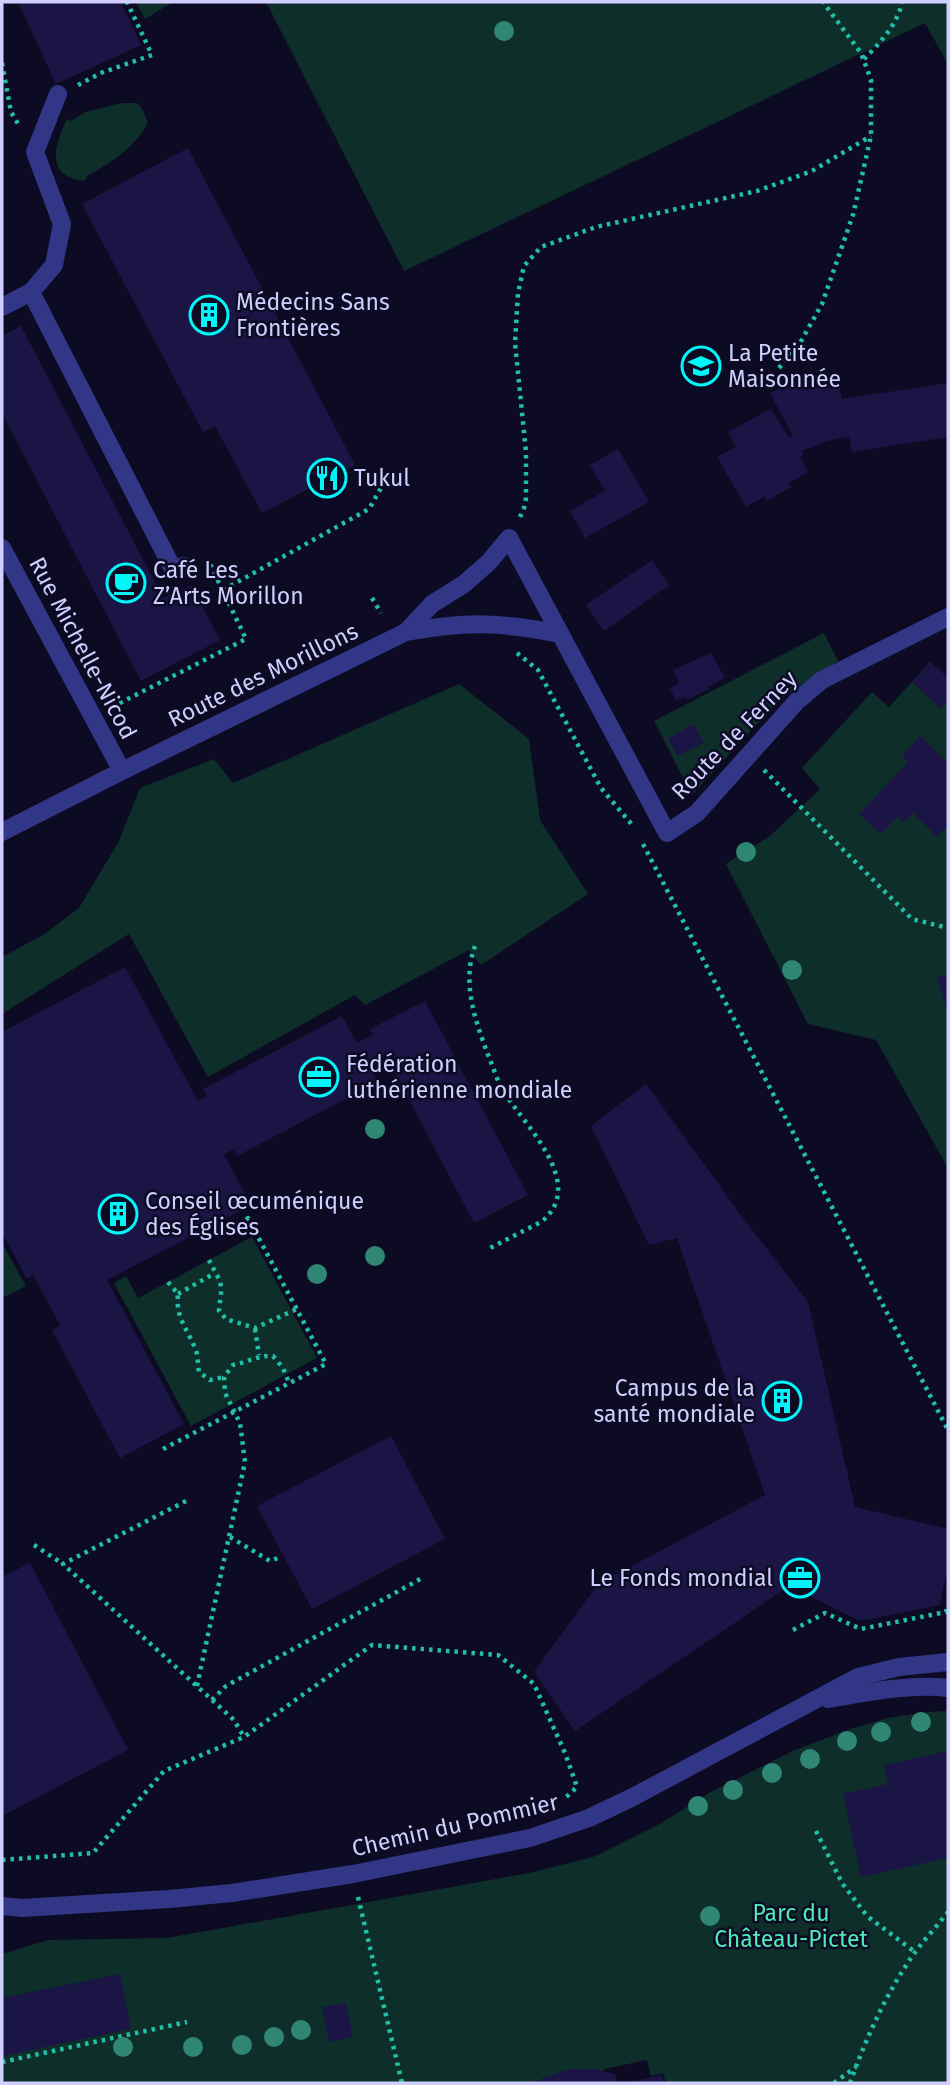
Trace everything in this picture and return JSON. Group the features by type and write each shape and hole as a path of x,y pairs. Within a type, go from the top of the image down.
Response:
{"street":[{"path":"2,307 31,292 54,265 62,224 35,152 58,94"},
{"path":"31,292 173,569 184,566"},
{"path":"406,632 432,604 464,584 489,562 509,538"},
{"name":"Route de Ferney","path":"509,538 667,833 697,813 797,701 822,680 948,617"},
{"name":"Rue Michelle-Nicod","path":"2,548 122,771"},
{"name":"Route des Morillons","path":"2,832 406,632 443,625 477,623 519,626 560,634"},
{"name":"Chemin du Pommier","path":"2,1906 22,1908 232,1893 353,1874 530,1838 589,1818 631,1798 858,1677 899,1667 948,1662"},
{"path":"810,1702 863,1693 935,1686 948,1688"},
{"name":"Chemin du Pommier","path":"2,1916 22,1908"}],"path":[{"path":"58,94 101,73 152,55 127,2"},
{"path":"779,368 800,343 822,304 853,215 871,136 871,80 864,60 861,52 823,2"},
{"path":"864,60 900,13 902,2"},
{"path":"2,63 11,112 35,152"},
{"path":"509,538 526,498 526,452 515,343 518,293 524,266 541,247 596,227 757,191 812,171 871,136"},
{"path":"223,590 369,509 389,474"},
{"path":"93,718 246,639 207,557 184,566"},
{"path":"372,598 381,613"},
{"path":"509,649 538,670 601,788 634,827 948,1430"},
{"path":"763,770 912,919 948,928"},
{"path":"475,946 469,969 473,1009 482,1039 500,1087 552,1161 559,1179 557,1199 548,1216 486,1250"},
{"path":"163,1448 326,1364 248,1219 244,1222"},
{"path":"209,1260 219,1278 219,1311 226,1318 255,1328 297,1309"},
{"path":"178,1294 215,1273"},
{"path":"168,1282 178,1294 177,1306 182,1324 197,1355 199,1372 210,1380 224,1377"},
{"path":"255,1328 259,1355"},
{"path":"197,1686 245,1462 240,1423 225,1392 224,1377 233,1365 259,1355 273,1356 283,1368 289,1383"},
{"path":"63,1564 187,1501"},
{"path":"230,1537 270,1562 278,1558"},
{"path":"34,1545 63,1564 197,1686 234,1720 244,1737"},
{"path":"212,1700 226,1686 424,1577"},
{"path":"793,1630 825,1613 861,1629 946,1612 948,1604"},
{"path":"2,1860 93,1853 164,1770 244,1737 372,1645 498,1655 534,1684 577,1787 561,1801"},
{"path":"816,1830 842,1883 867,1916 915,1952"},
{"path":"358,1895 402,2083"},
{"path":"850,2083 882,2008 915,1952 948,1912"},
{"path":"2,2062 187,2022"},
{"path":"834,2083 856,2066"}],"green space":[{"path":"136,2 173,2 145,19"},
{"path":"266,2 948,2 948,64 925,23 404,271"},
{"path":"122,103 137,103 148,122 130,147 87,176 85,181 63,173 58,167 56,149 67,119 71,121 86,112"},
{"path":"824,633 838,661 779,700 692,795 654,721"},
{"path":"930,662 948,678 948,1168 876,1040 808,1024 726,864 770,836 820,789 802,768 872,692 889,707"},
{"path":"459,684 529,739 540,820 588,894 481,965 469,950 365,1005 355,995 208,1077 129,934 2,1014 2,957 43,935 79,908 119,841 140,788 214,759 233,783"},
{"path":"252,1237 317,1358 191,1426 114,1283 126,1276 138,1298"},
{"path":"2,1243 26,1286 2,1298"},
{"name":"Parc du Château-Pictet","path":"948,1711 948,2083 666,2083 663,2073 651,2076 647,2060 604,2069 605,2077 554,2077 536,2083 2,2083 2,1954 48,1940 167,1938 529,1873 593,1857 658,1825 709,1793 793,1751 888,1718"}],"building":[{"path":"18,2 121,2 141,45 56,84"},
{"name":"Médecins Sans Frontières","path":"188,148 355,465 262,513 215,426 203,432 82,204"},
{"path":"21,326 163,598 191,585 220,640 141,681 2,413 2,336"},
{"path":"837,371 842,399 948,383 948,437 852,452 849,437 826,441 802,451 804,454 800,457 808,472 789,483 791,487 767,501 765,496 746,507 717,457 736,447 728,432 771,409 789,438 793,436 770,393 799,380"},
{"path":"618,449 649,502 585,538 570,511 605,491 590,465"},
{"path":"652,560 669,585 604,631 586,605"},
{"path":"711,653 725,678 687,700 686,697 676,701 670,688 679,683 673,670"},
{"path":"930,662 948,678 948,700 941,709 912,682"},
{"path":"694,724 704,743 677,756 668,738"},
{"path":"920,736 948,763 948,825 937,837 913,813 904,823 898,817 881,834 859,814 908,762 902,756"},
{"name":"Conseil œcuménique des Églises","path":"125,967 198,1101 207,1096 203,1089 342,1016 357,1043 373,1035 370,1029 425,1001 528,1195 474,1223 386,1056 369,1066 378,1082 237,1156 234,1149 224,1154 251,1205 107,1280 184,1424 120,1458 52,1330 60,1325 33,1275 27,1279 2,1232 2,1032"},
{"path":"936,975 948,977 948,1013"},
{"name":"Campus de la santé mondiale","path":"646,1084 808,1302 855,1507 948,1529 948,1564 940,1605 860,1621 789,1586 575,1731 534,1672 598,1584 765,1495 677,1238 649,1245 591,1126"},
{"path":"391,1436 445,1539 312,1609 257,1506"},
{"path":"30,1563 128,1750 2,1816 2,1577"},
{"path":"948,1751 948,1858 861,1877 843,1794 888,1784 884,1765"},
{"path":"120,1974 131,2029 2,2056 2,1998"},
{"path":"346,2003 353,2037 329,2042 322,2007"},
{"path":"569,2069 595,2069 615,2074 617,2083 536,2083"},
{"path":"662,2075 663,2083 631,2083 631,2082"}],"place":[{"name":"Médecins Sans Frontières","path":"209,315"},
{"name":"La Petite Maisonnée","path":"701,366"},
{"name":"Tukul","path":"327,478"},
{"name":"Café Les Z’Arts Morillon","path":"126,583"},
{"name":"Fédération luthérienne mondiale","path":"319,1077"},
{"name":"Conseil œcuménique des Églises","path":"118,1214"},
{"name":"Campus de la santé mondiale","path":"782,1401"},
{"name":"Le Fonds mondial","path":"800,1578"}]}
